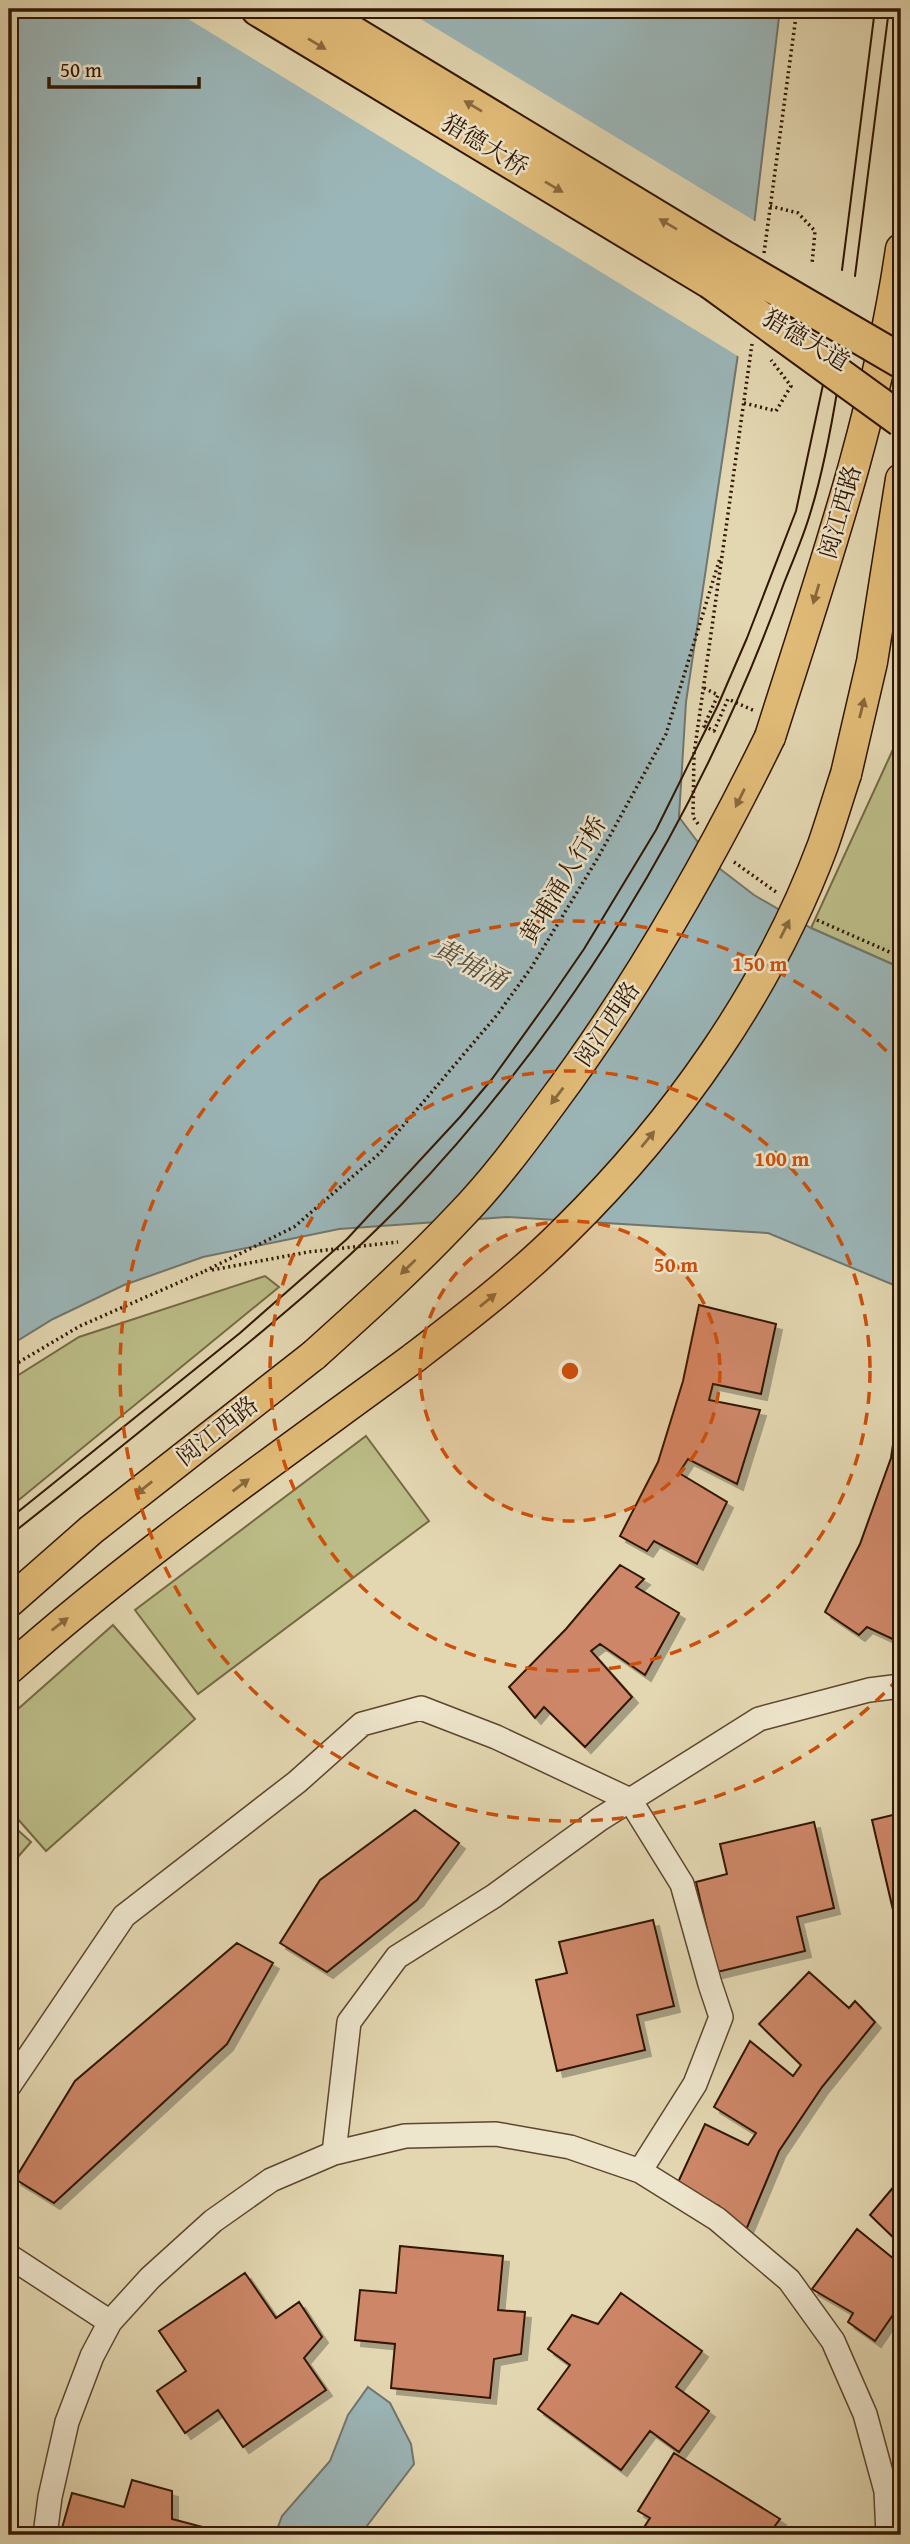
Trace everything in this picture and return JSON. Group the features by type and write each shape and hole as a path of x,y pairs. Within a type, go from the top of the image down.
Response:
{"highway":[{"name":"猎德大桥","path":"258,9 718,271"},
{"name":"猎德大桥","path":"313,9 718,271"},
{"path":"718,271 898,325"},
{"path":"718,271 901,418"},
{"name":"猎德大道","path":"718,271 901,361"},
{"name":"猎德大道","path":"718,271 888,394"}],"main road":[{"name":"阅江西路","path":"9,1602 91,1530 314,1355 368,1306 461,1216 591,1050 682,905 725,830 842,508 888,394 898,325 901,249"},
{"name":"阅江西路","path":"9,1669 51,1632 192,1523 415,1357 509,1283 565,1232 647,1142 701,1071 763,974 794,912 822,846 846,774 872,662 901,479"},
{"path":"872,662 894,614 901,587"}],"street":[{"path":"888,394 901,418"},
{"path":"334,2153 349,2022 397,1957 494,1896 600,1819 759,1719 869,1690 901,1686"},
{"path":"9,2086 124,1916 297,1782 362,1724 421,1707 496,1737 630,1801 682,1884 721,2017 695,2084 640,2171"},
{"path":"45,2535 50,2497 67,2422 92,2356 110,2322 150,2278 213,2221 271,2180 334,2153 405,2136 496,2134 570,2147 640,2171 717,2219 789,2280 832,2341 865,2414 886,2491 888,2535"},
{"path":"9,2256 110,2322"}],"path":[{"path":"763,259 797,9"},
{"path":"770,206 798,214 815,231 812,264"},
{"path":"701,828 693,817 694,754 752,338"},
{"path":"744,404 776,411 791,386 768,355"},
{"name":"黄埔涌人行桥","path":"205,1271 294,1227 380,1153 497,1015 524,977 596,861 666,734 724,546"},
{"path":"704,687 718,695 704,726 714,731 728,699 764,724"},
{"path":"727,857 780,895"},
{"path":"812,918 901,957"},
{"path":"9,1368 80,1326 205,1271 309,1252 399,1242"}],"green space":[{"path":"901,732 901,968 811,928"},
{"path":"265,1276 279,1287 9,1508 9,1381 79,1337"},
{"path":"366,1436 429,1521 198,1694 135,1610"},
{"path":"113,1625 195,1719 46,1851 9,1809 9,1717"},
{"path":"9,1822 31,1842 9,1867"}],"water":[{"name":"黄埔涌","path":"9,9 780,9 740,341 686,702 679,817 715,865 754,895 811,928 901,968 901,1288 768,1233 507,1217 339,1229 203,1257 124,1285 53,1319 9,1346"},
{"path":"368,2387 390,2403 411,2444 414,2464 360,2535 275,2535 282,2516 330,2461 348,2415"}],"pier":[{"path":"172,9 404,9 758,223 741,358"}],"building":[{"path":"699,1305 776,1324 761,1394 713,1384 709,1400 760,1410 737,1484 688,1459 679,1473 727,1502 697,1564 654,1541 647,1551 620,1536 658,1462 683,1381"},
{"path":"901,1391 901,1543 898,1541 893,1557 901,1561 901,1643 867,1627 859,1635 825,1612 860,1544 891,1458"},
{"path":"620,1565 644,1579 636,1587 679,1613 645,1675 600,1644 591,1651 632,1697 585,1747 544,1707 535,1718 509,1687 566,1629"},
{"path":"415,1810 459,1843 417,1900 327,1972 280,1943 320,1880"},
{"path":"901,1813 901,1908 893,1910 872,1820"},
{"path":"814,1822 834,1908 797,1917 805,1951 717,1972 696,1882 727,1874 720,1844"},
{"path":"653,1920 674,2006 637,2015 645,2050 557,2071 536,1980 567,1973 559,1942"},
{"path":"237,1943 273,1963 227,2044 54,2203 15,2179 75,2081"},
{"path":"809,1972 849,2008 855,2001 875,2022 822,2087 779,2151 746,2230 716,2216 719,2206 674,2191 705,2124 748,2145 756,2133 714,2107 750,2041 793,2076 801,2065 759,2024"},
{"path":"901,2178 901,2245 870,2215"},
{"path":"857,2229 894,2259 901,2253 901,2303 875,2341 848,2322 853,2313 812,2289"},
{"path":"400,2246 503,2256 498,2310 525,2312 521,2354 494,2359 490,2398 391,2388 395,2344 355,2340 360,2290 396,2293"},
{"path":"245,2273 276,2318 299,2302 322,2337 304,2358 326,2390 243,2447 218,2410 185,2433 157,2391 186,2371 159,2331"},
{"path":"621,2293 702,2351 676,2387 709,2411 679,2452 650,2431 621,2470 538,2409 570,2365 548,2349 572,2315 598,2324"},
{"path":"674,2453 780,2519 768,2535 639,2535 650,2518 638,2511"},
{"path":"132,2480 172,2491 172,2519 210,2529 208,2535 60,2535 72,2493 124,2507"}],"tram line":[{"path":"842,270 875,9"},
{"path":"855,276 889,9"},
{"path":"9,1519 240,1333 347,1239 460,1117 492,1079 551,997 584,949 656,830 718,705 796,511 824,380"},
{"path":"9,1536 272,1324 375,1231 462,1138 520,1066 574,992 625,915 671,835 713,753 751,669 810,514 819,483 838,386"}]}
